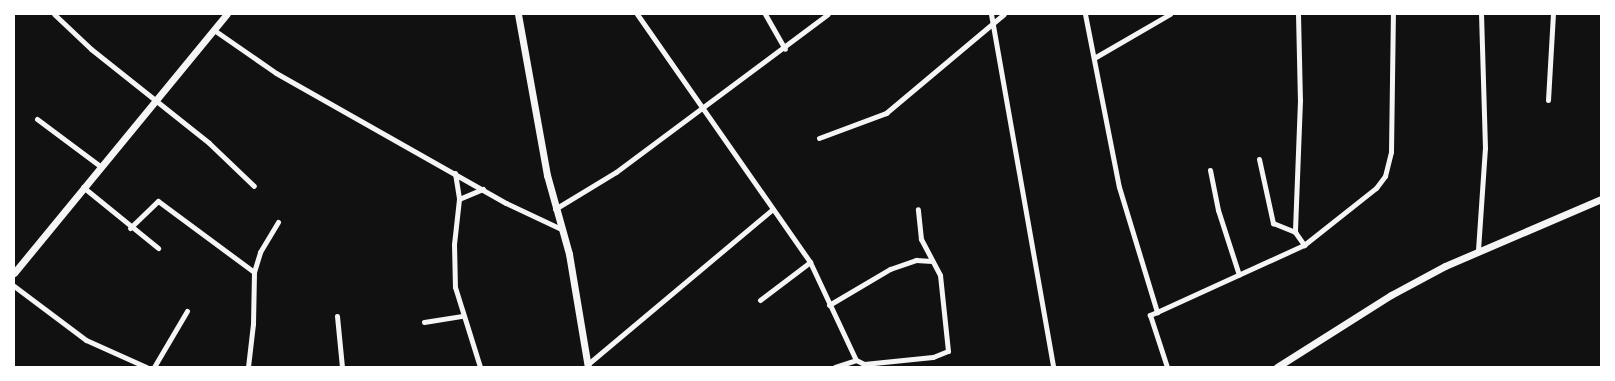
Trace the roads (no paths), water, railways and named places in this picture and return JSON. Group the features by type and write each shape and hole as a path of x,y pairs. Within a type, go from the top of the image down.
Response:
{"street":[{"path":"54,14 91,49 155,99 254,186"},
{"path":"14,273 155,99 227,14"},
{"path":"518,14 531,96 555,209 570,254 588,366"},
{"path":"637,14 700,108 810,262 856,360 864,364 932,357 948,350 940,275 921,239 918,209"},
{"path":"765,14 785,49"},
{"path":"555,209 616,172 700,108 785,49 828,14"},
{"path":"991,14 1053,367"},
{"path":"819,138 886,113 1004,14"},
{"path":"1085,14 1119,186 1157,312"},
{"path":"1094,58 1170,14"},
{"path":"1295,232 1300,100 1298,14"},
{"path":"1167,367 1150,315 1304,245 1376,188 1385,176 1392,137 1393,14"},
{"path":"1478,250 1485,148 1481,14"},
{"path":"1548,100 1553,14"},
{"path":"214,30 276,73 483,189 561,229"},
{"path":"37,119 100,166"},
{"path":"1259,159 1273,223 1295,232 1304,245"},
{"path":"1210,170 1218,210 1239,275"},
{"path":"456,173 459,199 453,267 462,316 480,367"},
{"path":"83,188 130,228 158,248"},
{"path":"459,199 483,189"},
{"path":"130,228 158,201 254,272"},
{"path":"1276,367 1286,365 1391,295 1478,250 1599,201"},
{"path":"588,366 773,209"},
{"path":"248,367 253,324 254,272 260,252 278,222"},
{"path":"829,305 890,268 916,260 932,261"},
{"path":"760,300 810,262"},
{"path":"14,286 86,340 146,367"},
{"path":"154,367 187,312"},
{"path":"337,316 342,367"},
{"path":"424,322 462,316"},
{"path":"835,367 856,360"}]}
